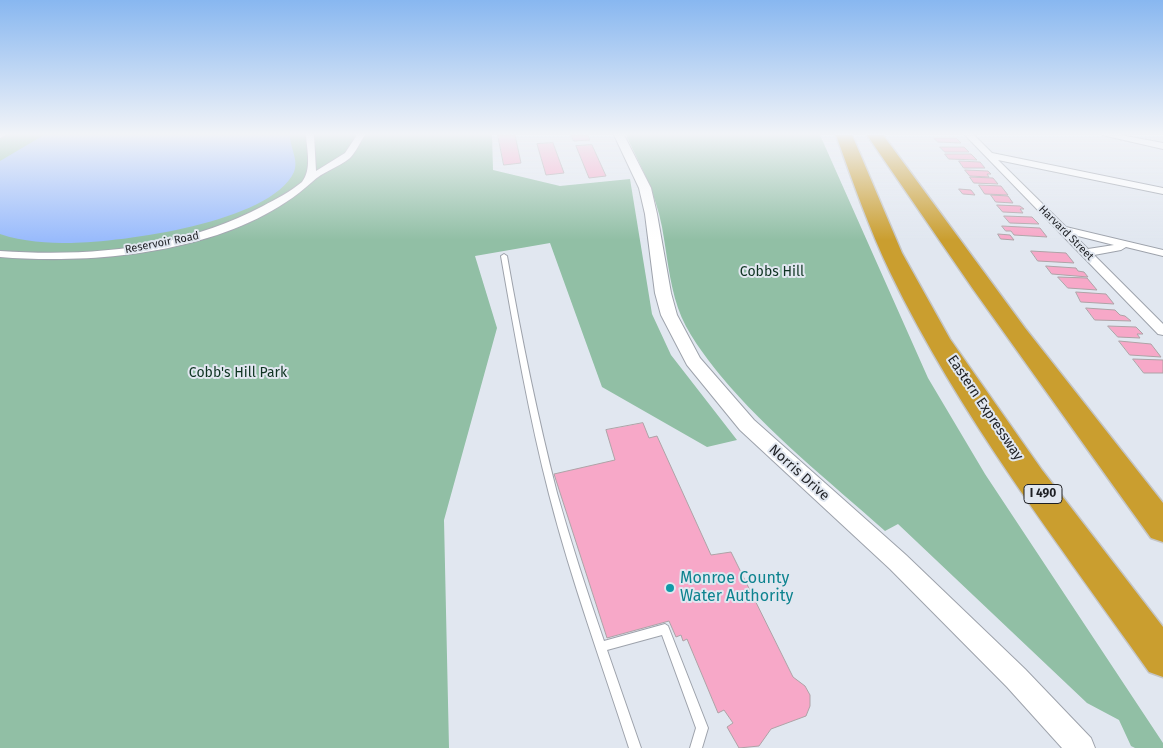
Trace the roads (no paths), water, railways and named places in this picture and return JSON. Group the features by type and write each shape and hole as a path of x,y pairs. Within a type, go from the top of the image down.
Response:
{"highway":[{"path":"850,170 878,224"},
{"name":"Eastern Expressway","path":"857,170 878,224 912,292 969,386 1032,478 1163,658"},
{"path":"899,170 1088,430 1163,528"},
{"path":"914,170 992,299"}],"street":[{"path":"310,179 314,170"},
{"name":"Reservoir Road","path":"0,254 25,257 75,256 128,250 189,239 240,222 288,196 324,170"},
{"name":"Norris Drive","path":"636,170 645,188 663,293 669,315 693,361 747,425 918,581 1016,678 1081,748"},
{"name":"Harvard Street","path":"1004,170 1163,331"},
{"path":"1061,170 1163,191"},
{"path":"1061,229 1163,253"},
{"path":"1086,254 1102,249 1137,247"}],"lane":[{"path":"504,256 522,362 548,473 563,529 635,748"},
{"path":"602,647 665,629 702,728 696,748"}],"water":[{"path":"0,170 294,170 280,190 256,204 226,217 158,234 71,243 27,240 0,234"}],"place":[{"name":"Monroe County Water Authority","path":"670,588"}],"park label":[{"name":"Cobbs Hill","path":"772,272"},
{"name":"Cobb's Hill Park","path":"238,373"}]}
